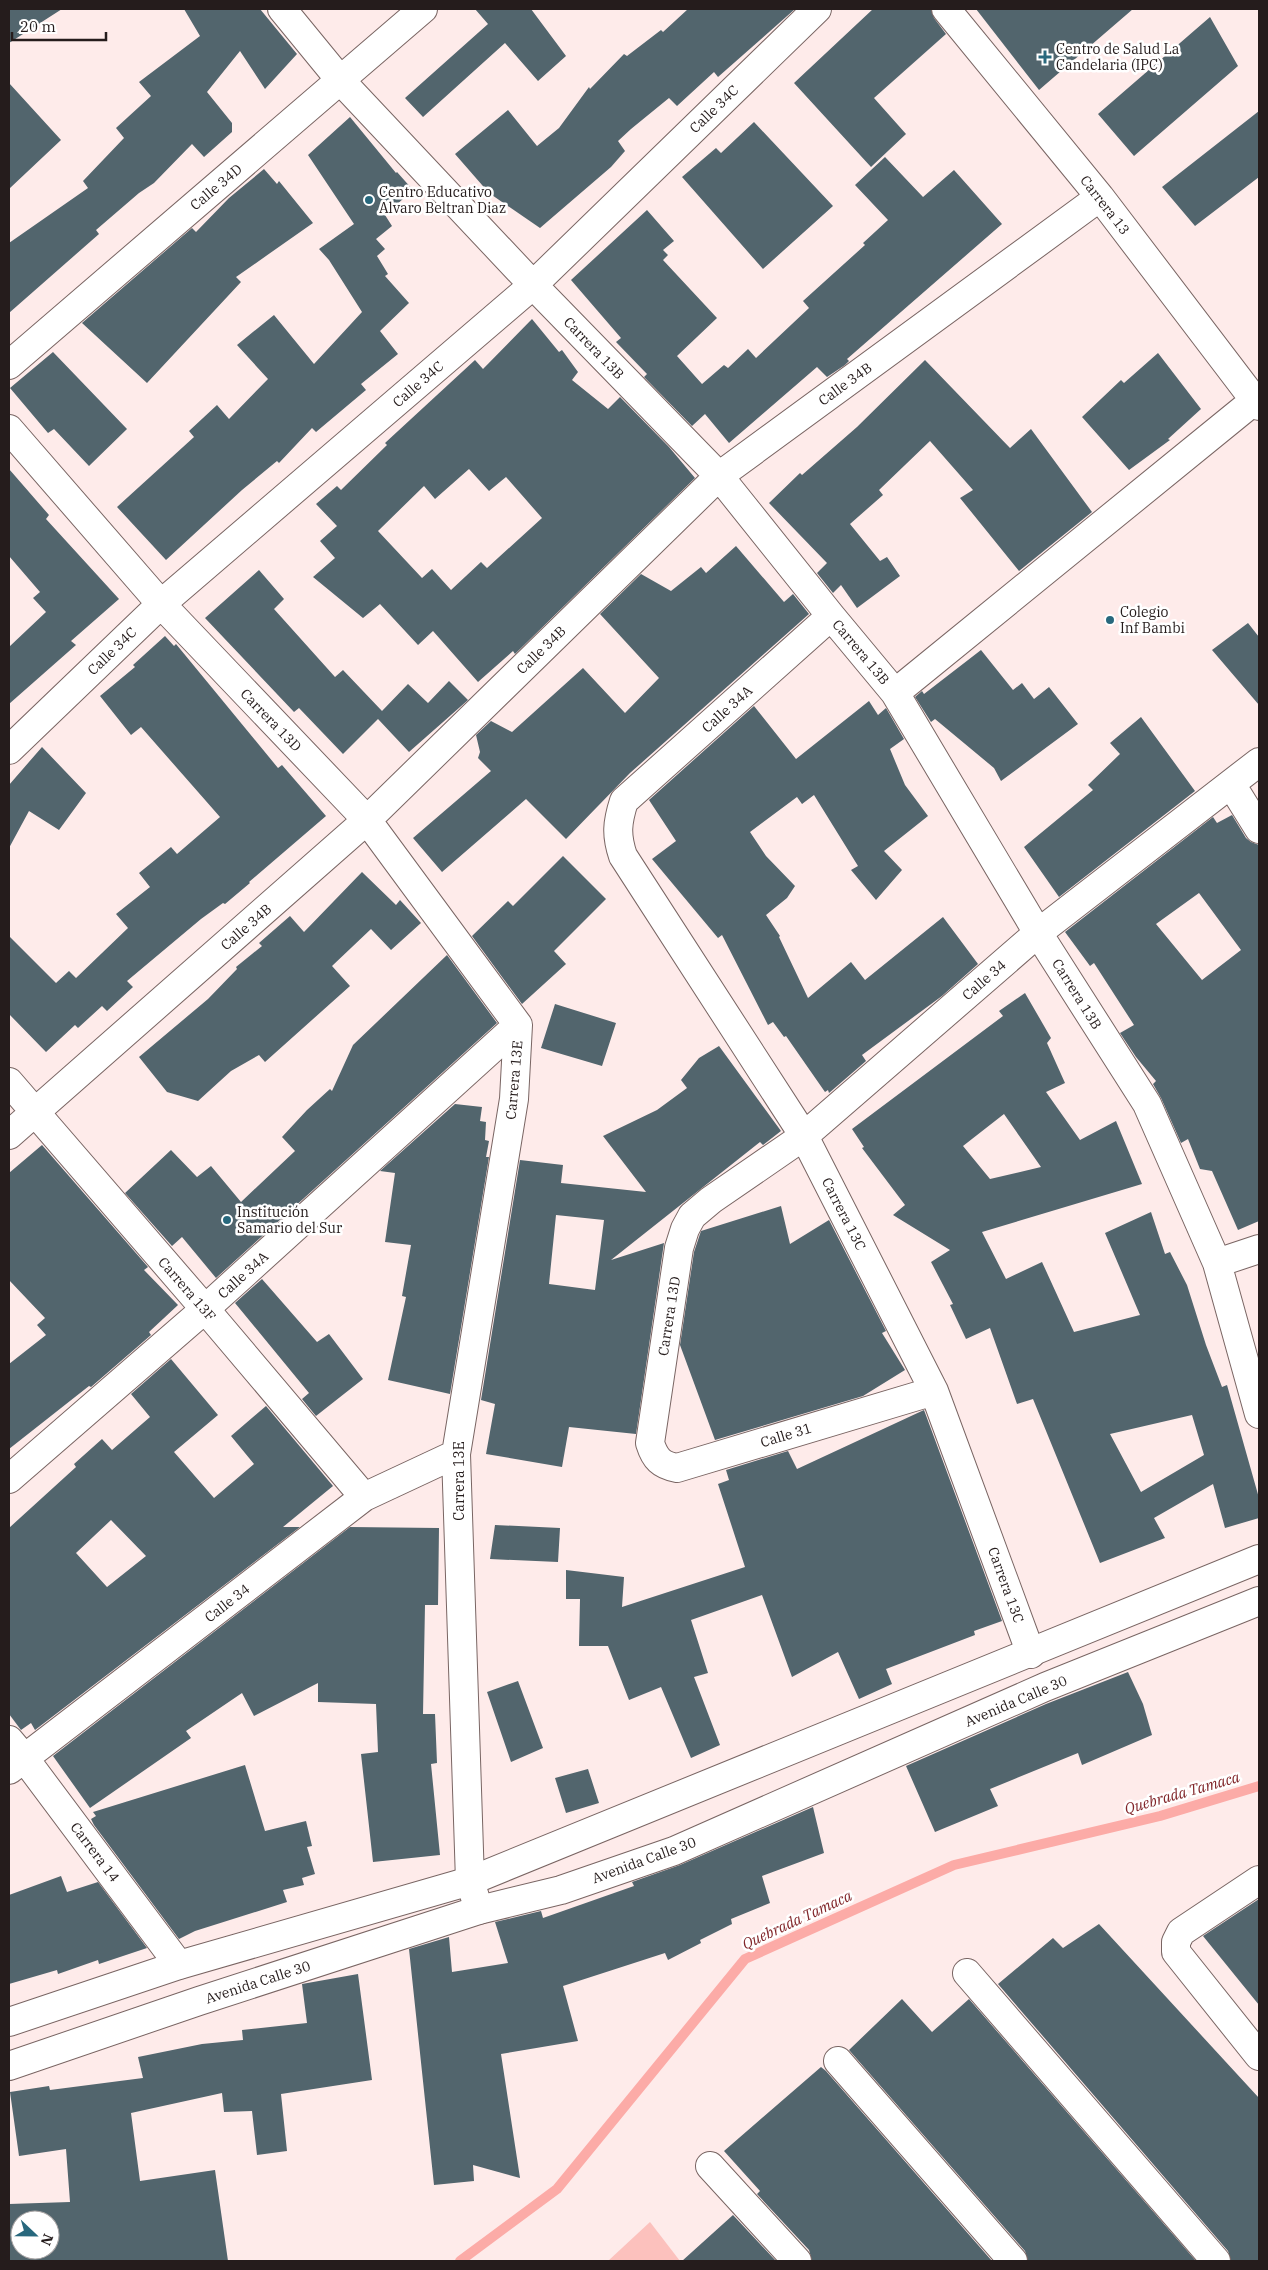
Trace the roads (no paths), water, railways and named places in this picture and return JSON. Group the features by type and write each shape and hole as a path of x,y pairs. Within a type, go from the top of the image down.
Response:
{"street":[{"name":"Carrera 13B","path":"282,9 341,81 533,285 719,476 830,616 895,693 1038,933 1147,1104 1217,1263 1259,1414"},
{"name":"Calle 34D","path":"9,364 423,9"},
{"name":"Calle 34C","path":"9,750 161,604 533,285 817,9"},
{"name":"Carrera 13","path":"946,9 1100,197 1257,403"},
{"name":"Calle 34B","path":"9,1135 367,820 719,476 1100,197"},
{"path":"895,693 1257,403"},
{"name":"Carrera 13D","path":"9,429 161,604 367,820 518,1025"},
{"name":"Calle 34A","path":"624,801 830,616"},
{"name":"Calle 34","path":"710,1200 804,1136 1038,933 1259,762"},
{"path":"1231,784 1259,829"},
{"name":"Carrera 13C","path":"624,801 619,818 617,838 623,856 804,1136 934,1391 1031,1654"},
{"name":"Calle 34A","path":"9,1479 205,1309 518,1025"},
{"name":"Carrera 13E","path":"479,1910 470,1881 456,1454 514,1099 518,1025"},
{"name":"Carrera 13F","path":"9,1082 364,1497"},
{"name":"Carrera 13D","path":"650,1444 679,1248 684,1229 692,1216 710,1200"},
{"path":"1217,1263 1259,1249"},
{"name":"Calle 31","path":"650,1444 655,1458 666,1466 677,1468 934,1391"},
{"name":"Calle 34","path":"14,1756 364,1497 456,1454"},
{"path":"9,2022 179,1965 470,1881 1031,1654 1259,1559"},
{"name":"Avenida Calle 30","path":"9,2066 199,2001 479,1910 561,1890 674,1851 1046,1687 1259,1601"},
{"name":"Carrera 14","path":"14,1756 179,1965"},
{"path":"1259,1880 1181,1932 1176,1942 1176,1952 1259,2056"},
{"path":"967,1973 1216,2261"},
{"path":"838,2060 1013,2261"},
{"path":"710,2166 797,2261"}],"waterway":[{"name":"Quebrada Tamaca","path":"460,2261 557,2189 745,1959 954,1865 1160,1816 1259,1786"}],"place":[{"name":"Centro de Salud La Candelaria (IPC)","path":"1045,57"},
{"name":"Centro Educativo Alvaro Beltran Diaz","path":"369,200"},
{"name":"Colegio Inf Bambi","path":"1110,620"},
{"name":"Institución Samario del Sur","path":"227,1220"}]}
